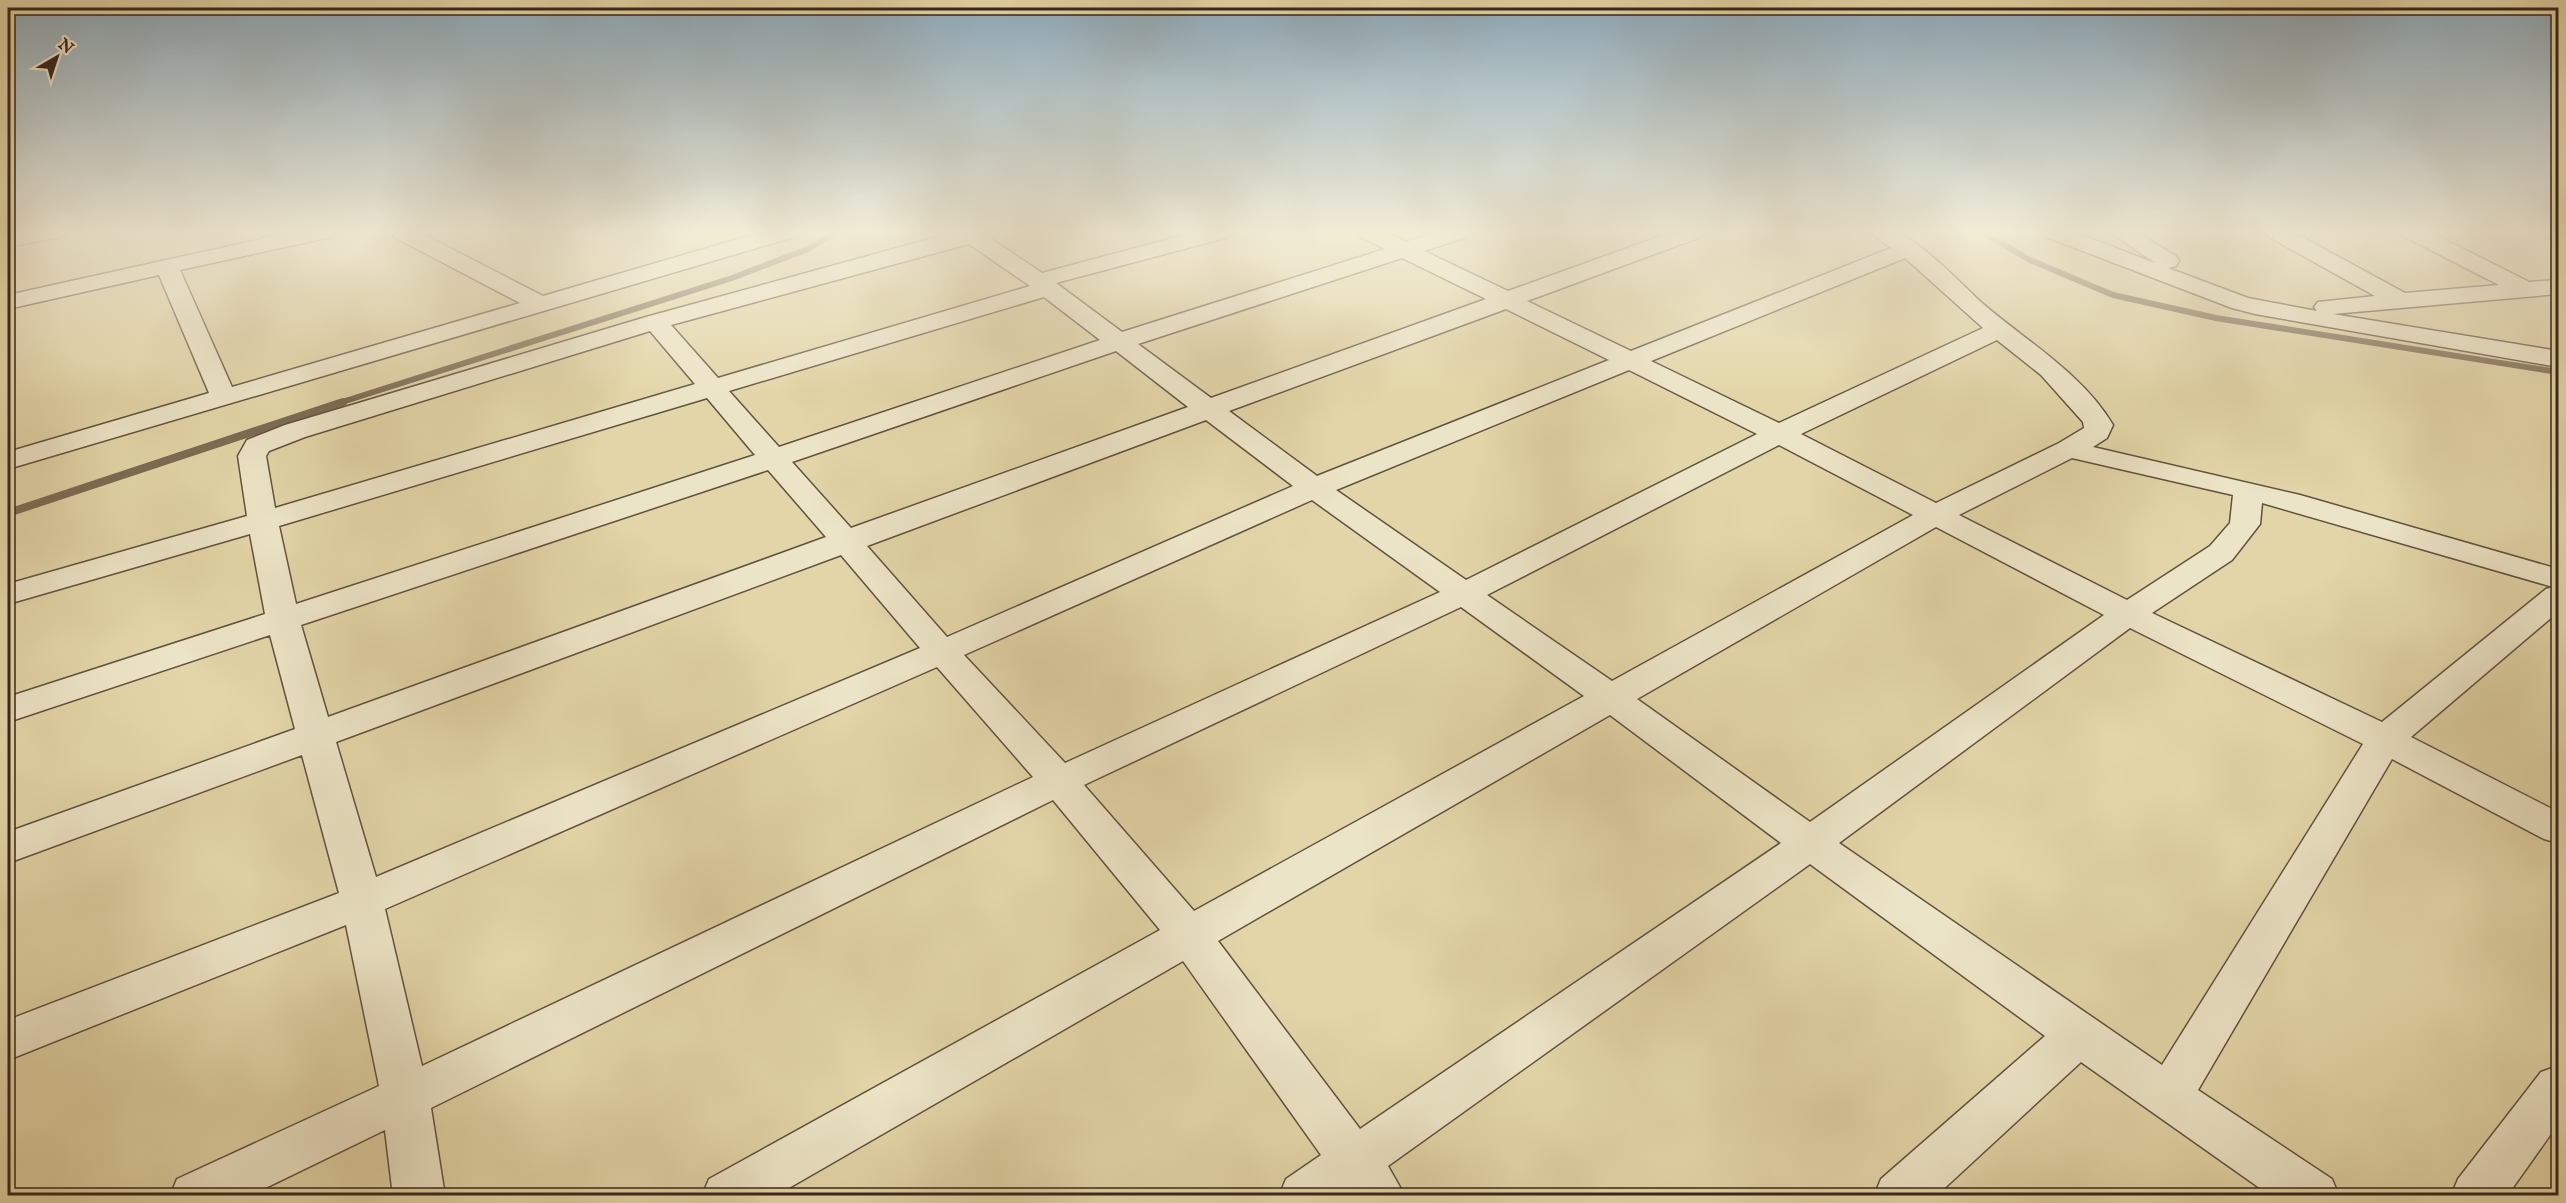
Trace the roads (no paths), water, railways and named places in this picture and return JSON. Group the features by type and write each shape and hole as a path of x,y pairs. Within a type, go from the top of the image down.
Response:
{"street":[{"path":"8,302 69,288"},
{"path":"177,288 224,398"},
{"path":"510,288 542,305"},
{"path":"8,462 594,288"},
{"path":"419,1196 405,1097 362,901 284,620 252,456 257,446 270,439 656,322 776,288"},
{"path":"8,594 263,521 1033,288"},
{"path":"1047,288 1314,488 1465,593 2079,1035 2314,1196"},
{"path":"8,710 1285,288"},
{"path":"1479,288 1779,434 2128,614 2385,739 2559,829"},
{"path":"8,848 1544,288"},
{"path":"8,1040 362,901 942,652 1314,488 1810,288"},
{"path":"727,1196 1935,515 2069,449 2097,432 2099,425 2095,418 2050,370 1999,330 1952,288"},
{"path":"2201,288 2240,303 2282,312 2559,359"},
{"path":"2215,288 2240,303"},
{"path":"2379,288 2400,300"},
{"path":"2282,312 2540,288"},
{"path":"2525,289 2559,305"},
{"path":"656,322 942,652 1059,781 1189,935 1380,1196"},
{"path":"195,1196 1059,781 1465,593 1779,434 1999,330"},
{"path":"2069,449 2135,468 2248,490 2402,530 2559,579"},
{"path":"1304,1196 1810,843 2128,614 2221,553 2245,524 2248,490"},
{"path":"2169,1096 2385,739 2559,596"},
{"path":"1899,1196 2079,1035"},
{"path":"2476,1196 2559,1087"}],"waterway":[{"path":"339,403 700,288"},
{"path":"2097,288 2113,295 2216,318 2558,372"},
{"path":"8,513 343,402"}]}
